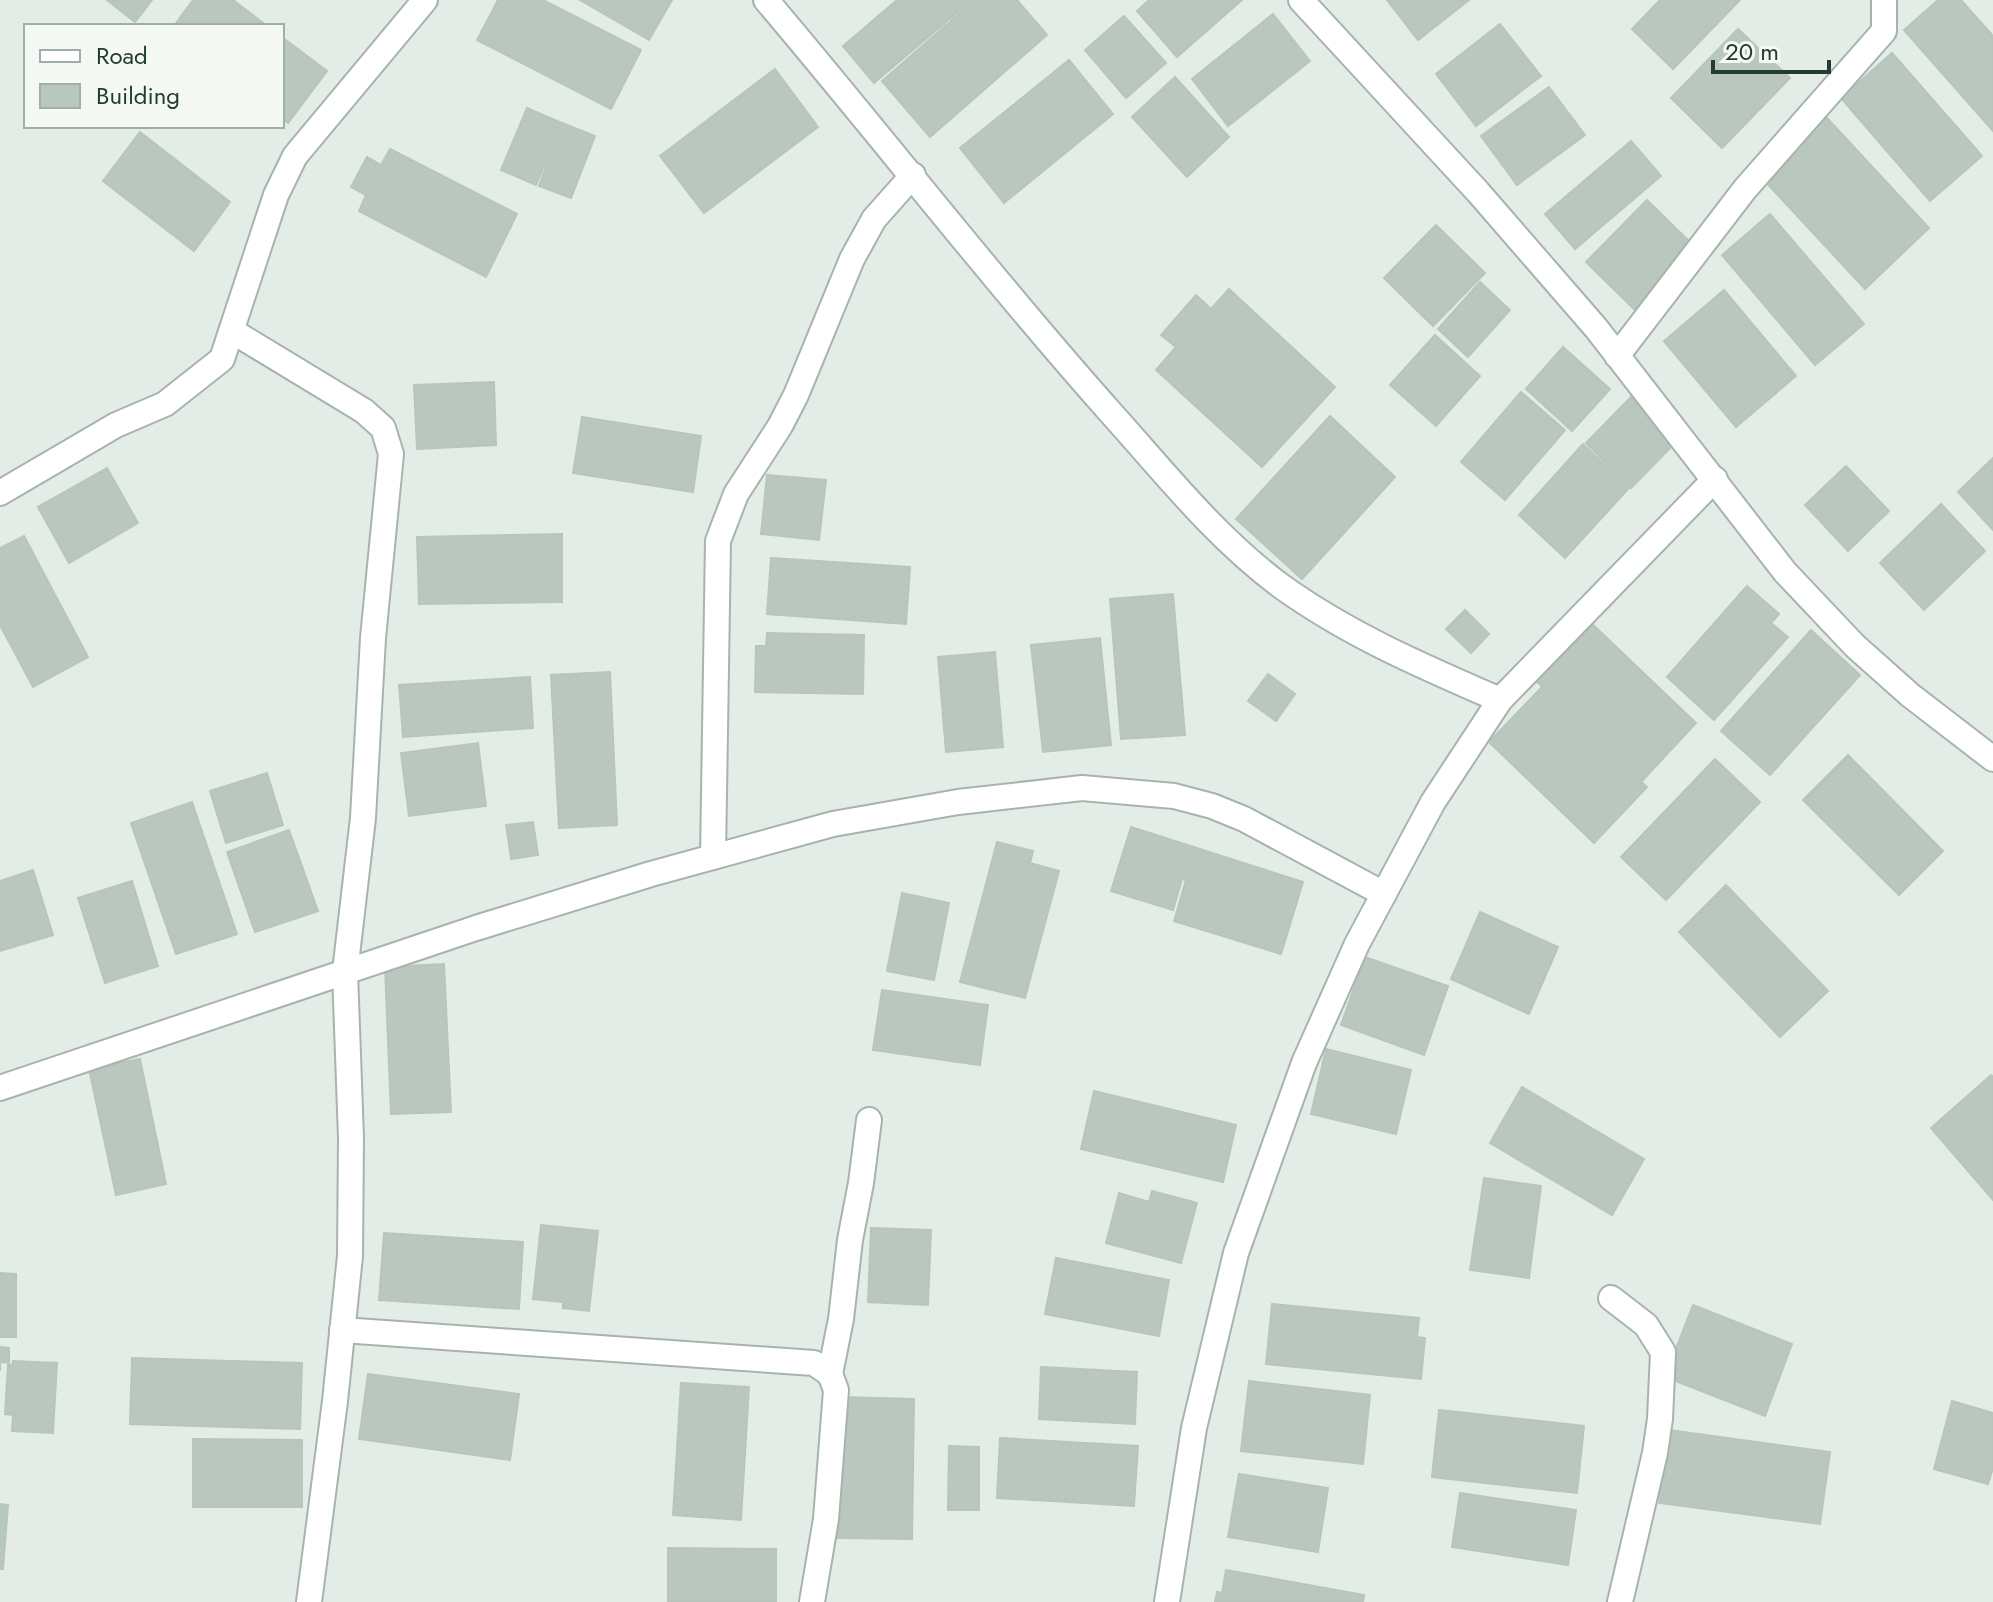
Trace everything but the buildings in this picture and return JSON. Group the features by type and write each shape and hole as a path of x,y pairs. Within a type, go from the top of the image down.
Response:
{"street":[{"path":"0,493 116,425 165,404 222,359 276,195 295,156 425,0"},
{"path":"766,0 1085,384 1223,537 1279,585 1329,618 1381,647 1500,700"},
{"path":"1301,0 1498,216 1617,356 1785,572 1855,646 1910,695 1993,759"},
{"path":"1617,356 1745,189 1884,31 1884,0"},
{"path":"713,857 718,541 736,494 796,395 852,259 874,219 913,175"},
{"path":"232,331 364,411 383,428 391,454 373,638 363,818 345,972 351,1138 350,1256 309,1602"},
{"path":"1167,1602 1194,1428 1236,1253 1304,1063 1357,944 1433,802 1500,700 1715,479"},
{"path":"0,1088 476,928 713,857 833,824 958,802 1082,788 1174,796 1244,819 1384,894"},
{"path":"812,1602 826,1519 836,1390 830,1374 841,1319 869,1120"},
{"path":"1611,1298 1646,1325 1663,1352 1655,1453 1620,1602"},
{"path":"342,1330 814,1363 830,1374"}]}
